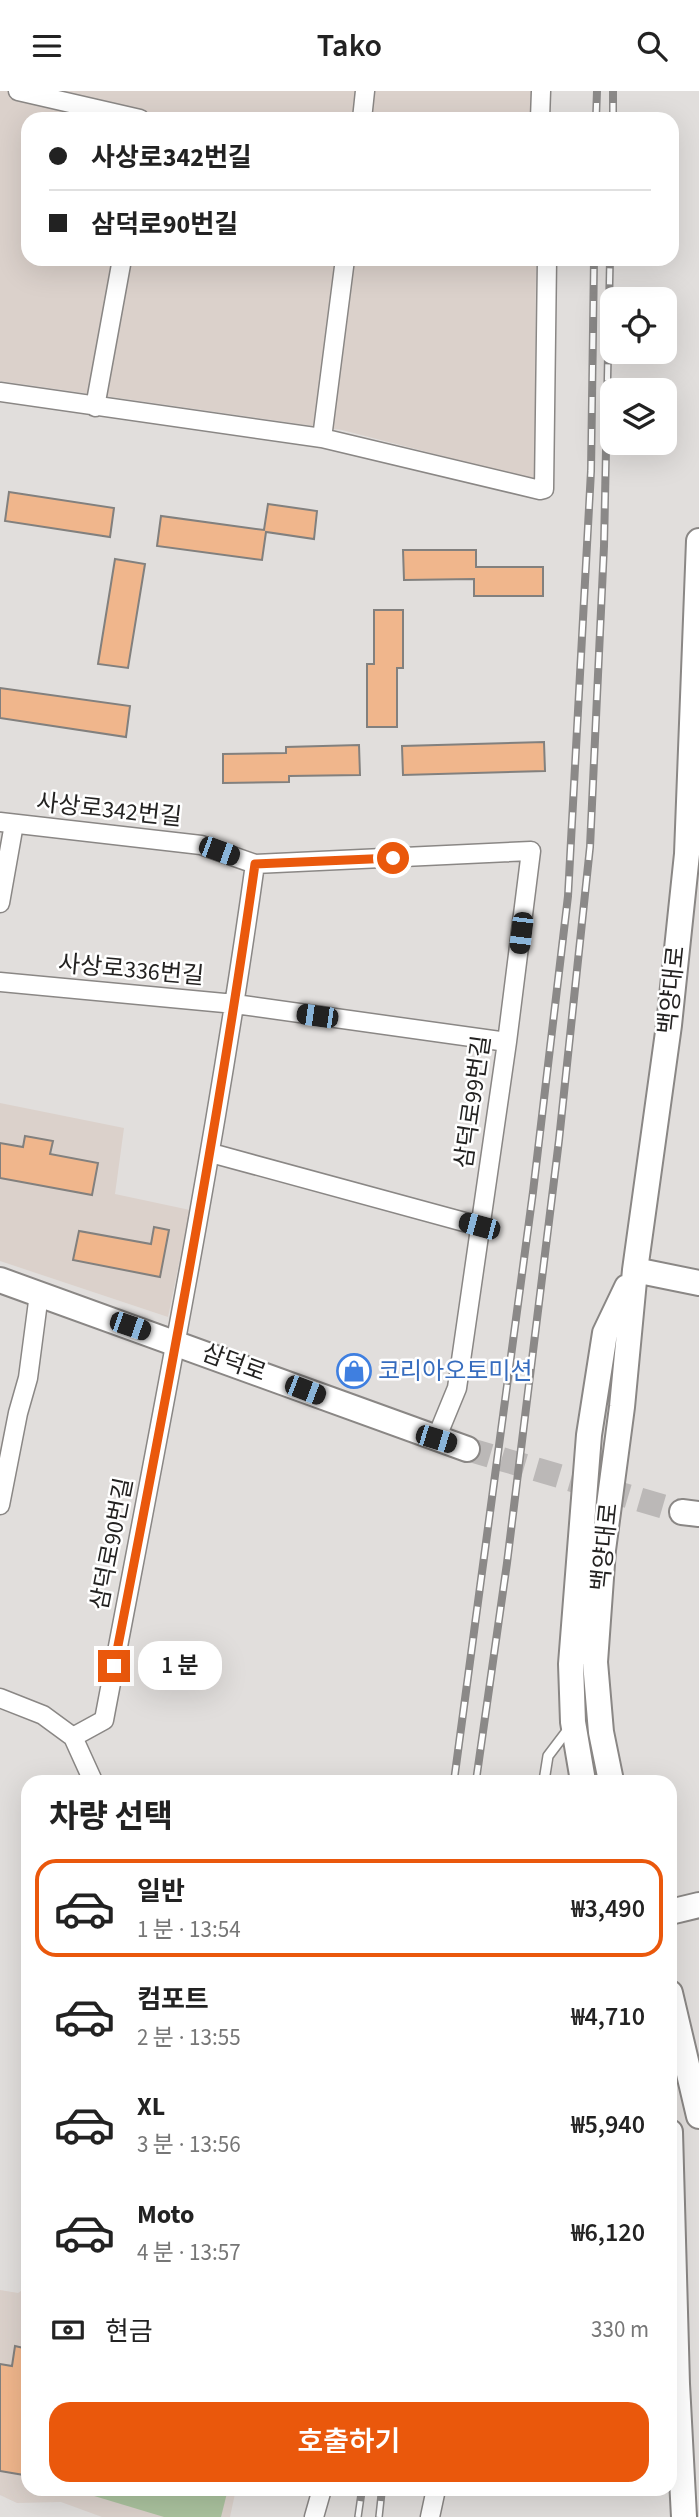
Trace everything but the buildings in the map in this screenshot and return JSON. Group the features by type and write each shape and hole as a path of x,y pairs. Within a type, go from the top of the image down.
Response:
{"main road":[{"name":"백양대로","path":"610,1775 601,1732 596,1662 603,1550 622,1407 635,1270 693,840 699,541"},
{"name":"백양대로","path":"582,1775 573,1722 571,1664 589,1435 605,1333 635,1270"},
{"path":"635,1270 699,1283"},
{"name":"삼덕로","path":"0,1280 467,1449"},
{"path":"677,1910 699,1905"},
{"path":"677,2023 699,2116"},
{"path":"677,2462 689,2511"}],"street":[{"path":"18,91 110,112"},
{"path":"363,112 365,91"},
{"path":"540,112 541,91"},
{"path":"94,407 121,266"},
{"path":"322,438 344,266"},
{"path":"0,393 322,438 540,491 544,489 547,266"},
{"name":"사상로342번길","path":"0,903 7,823 201,845 255,864 531,851"},
{"name":"삼덕로99번길","path":"436,1439 457,1388 507,1042 531,851"},
{"path":"176,1342 236,1004 255,864"},
{"name":"사상로336번길","path":"0,982 236,1004 507,1042"},
{"path":"211,1153 479,1226"},
{"path":"0,1505 9,1411 28,1378 39,1294"},
{"name":"삼덕로90번길","path":"73,1737 104,1720 176,1342"},
{"path":"0,1698 43,1715 73,1737 90,1775"},
{"path":"314,2517 321,2496"},
{"path":"430,2517 434,2496"}],"lane":[{"path":"545,1775 548,1756 573,1722"}],"shaded area":[{"path":"0,91 533,91 533,112 21,112 21,266 536,266 535,412 539,481 342,430 0,381"},
{"path":"0,1103 124,1128 115,1194 190,1210 168,1317 0,1261"},
{"path":"0,2290 18,2293 21,2291 21,2496 234,2496 230,2517 102,2517 61,2502 17,2503 0,2495"}],"green space":[{"path":"94,2496 226,2496 221,2517 164,2517"}],"tunnel":[{"path":"467,1449 682,1512"}],"railway":[{"path":"596,112 597,91"},
{"path":"613,91 613,112"},
{"path":"455,1775 533,1192 568,896 591,471 594,266"},
{"path":"477,1775 507,1563 559,1140 590,847 604,546 610,266"},
{"path":"358,2517 361,2496"},
{"path":"379,2517 381,2496"}],"place":[{"name":"코리아오토미션","path":"354,1371"}],"route":[{"path":"114,1666 211,1153 236,1004 255,864 393,858"}]}
